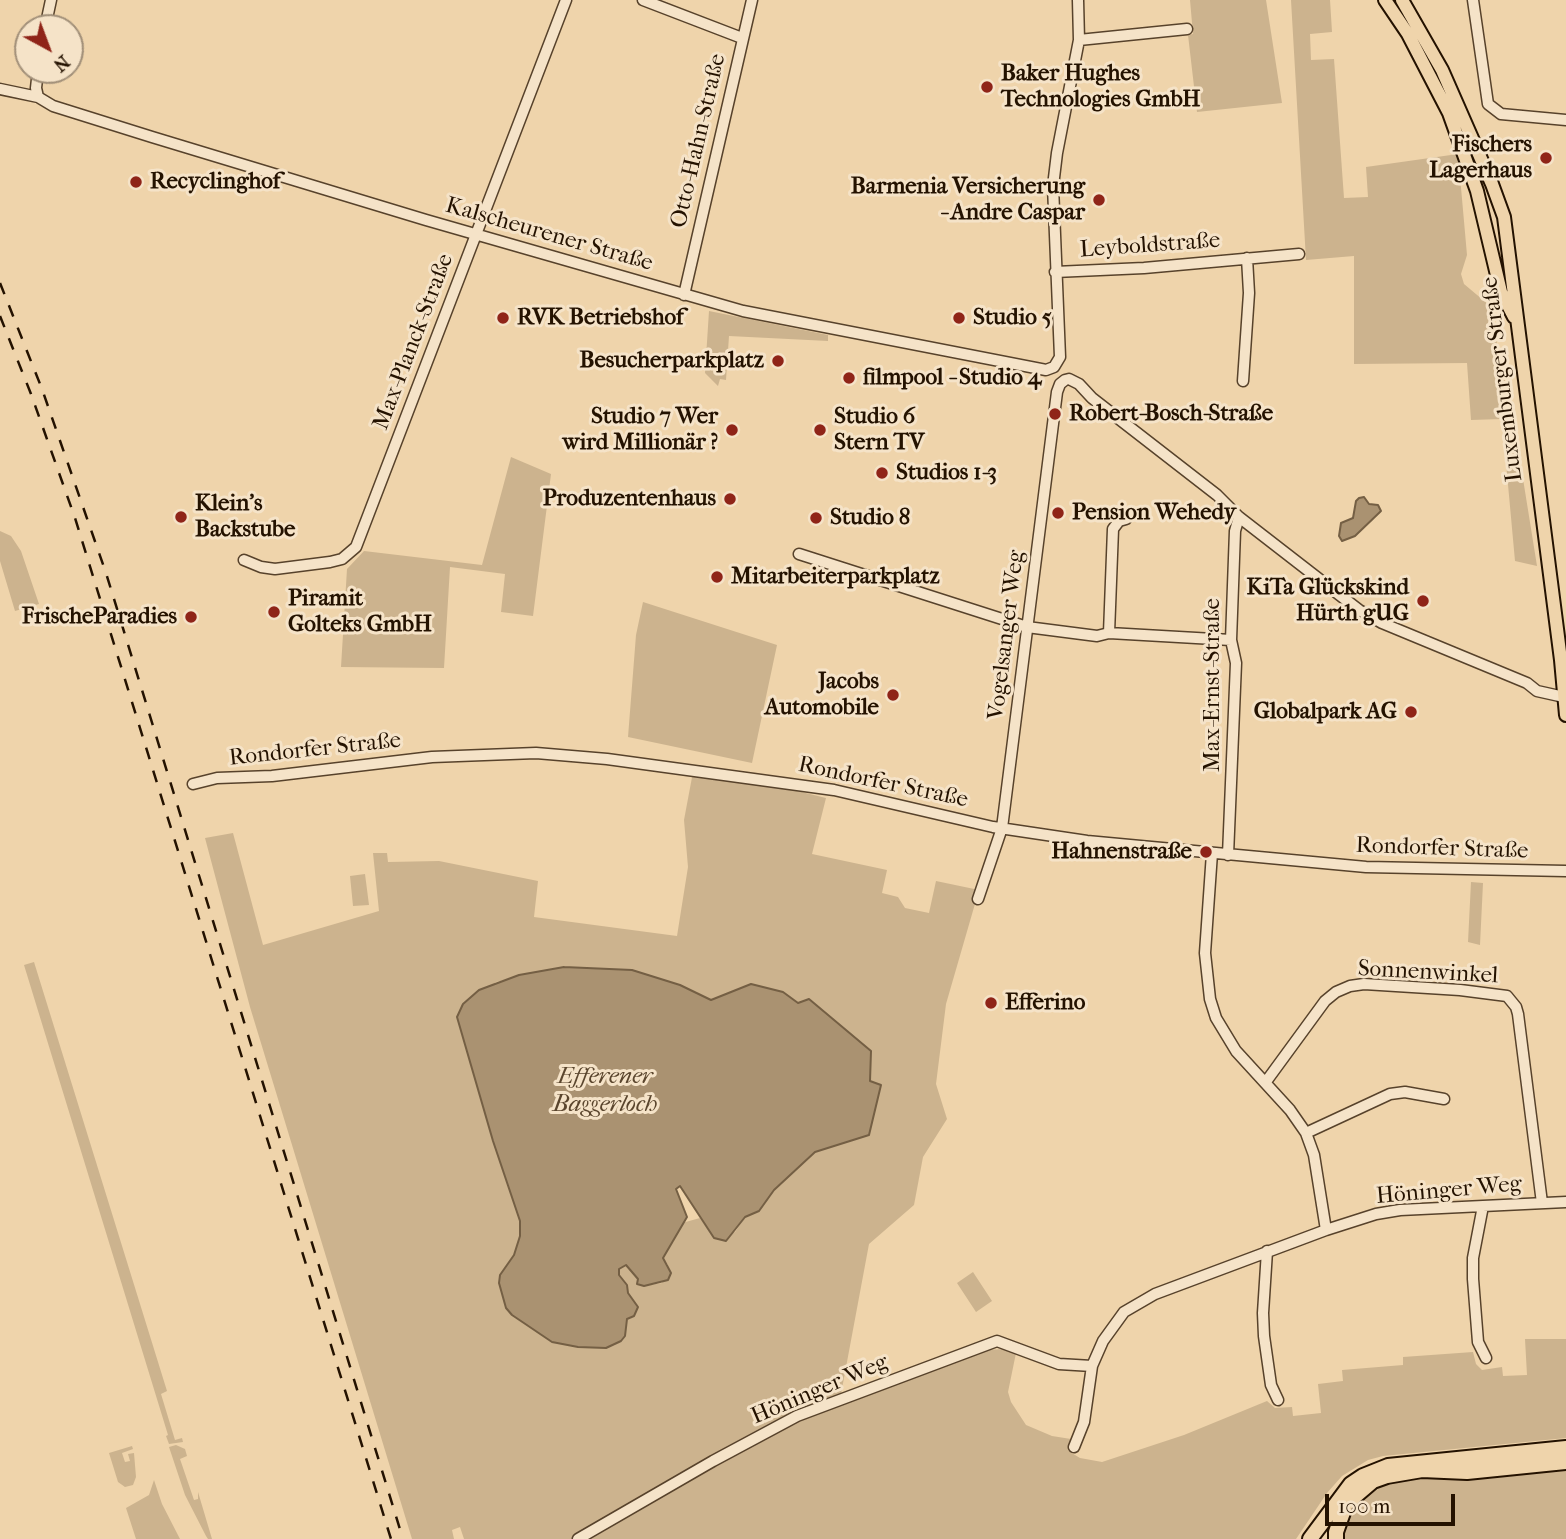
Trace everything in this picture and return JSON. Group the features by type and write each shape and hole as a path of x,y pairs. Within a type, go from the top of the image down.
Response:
{"highway":[{"path":"1310,1539 1351,1485 1375,1470 1411,1463 1566,1448"},
{"path":"1336,1539 1346,1504 1373,1481 1387,1476 1422,1470 1467,1472 1566,1462"}],"main road":[{"path":"1385,0 1408,34 1449,113 1477,191 1497,279 1517,328"},
{"name":"Luxemburger Straße","path":"1402,0 1443,70 1501,205 1566,715"}],"street":[{"name":"Max-Planck-Straße","path":"244,560 275,569 342,559 356,548 566,0"},
{"name":"Otto-Hahn-Straße","path":"643,0 742,38"},
{"name":"Otto-Hahn-Straße","path":"684,295 751,0"},
{"path":"1055,272 1054,174 1079,40 1078,0"},
{"path":"1473,0 1488,104 1501,114 1566,120"},
{"path":"1079,40 1187,29"},
{"path":"36,84 38,97"},
{"name":"Kalscheurener Straße","path":"0,89 38,97 52,106 743,311 1041,369 1051,369 1059,362 1055,272"},
{"name":"Leyboldstraße","path":"1055,272 1144,268 1299,254"},
{"name":"Leyboldstraße","path":"1243,381 1249,293 1247,258"},
{"name":"Vogelsanger Weg","path":"978,899 1002,828 1060,384 1069,379 1079,384 1092,398 1150,445 1171,457 1217,495 1239,517"},
{"path":"1239,517 1331,590 1374,619 1527,683 1542,693 1564,697"},
{"name":"Max-Ernst-Straße","path":"1228,855 1236,666 1231,640 1235,531 1239,517"},
{"path":"1109,633 1113,529 1119,521 1126,519"},
{"path":"799,554 1027,626 1097,636 1109,633 1231,640"},
{"name":"Rondorfer Straße","path":"193,784 217,778 272,776 432,757 536,753 620,760 834,790 1002,828 1065,839 1366,867 1566,871"},
{"path":"1212,853 1205,953 1210,999 1216,1018 1230,1042 1290,1110 1306,1133 1314,1155 1326,1230"},
{"name":"Sonnenwinkel","path":"1265,1083 1325,1001 1350,986 1364,984 1460,990 1507,996 1518,1014 1542,1203"},
{"path":"1306,1133 1390,1094 1405,1092 1444,1099"},
{"name":"Höninger Weg","path":"1074,1447 1084,1422 1092,1366 1112,1327 1124,1312 1138,1303 1191,1279 1376,1214 1400,1210 1566,1202"},
{"path":"1483,1206 1475,1246 1473,1279 1478,1342 1486,1358"},
{"path":"1267,1251 1263,1303 1264,1336 1271,1385 1278,1400"},
{"name":"Höninger Weg","path":"578,1539 797,1416 997,1341 1059,1364 1092,1366"}],"shaded area":[{"path":"1190,0 1266,0 1282,103 1197,112 1188,35 1193,34"},
{"path":"1291,0 1330,0 1332,32 1310,34 1311,60 1334,59 1344,198 1368,197 1366,167 1458,154 1467,255 1461,274 1464,284 1489,305 1515,429 1537,566 1515,561 1502,419 1471,420 1467,363 1354,364 1354,256 1306,260"},
{"path":"709,311 828,335 828,341 729,336 726,380 720,379 718,386 705,373"},
{"path":"511,457 551,474 533,616 501,612 505,574 450,567 444,668 341,667 347,569 364,551 482,565"},
{"path":"0,531 11,536 21,551 39,604 15,611 0,561"},
{"path":"643,602 777,645 752,763 628,737 636,635"},
{"path":"693,772 757,781 826,798 812,854 887,870 882,893 898,897 905,908 929,913 936,881 979,890 946,1004 936,1084 947,1119 923,1157 914,1205 869,1244 841,1394 800,1411 573,1539 464,1539 460,1527 452,1530 454,1539 412,1539 250,1007 205,838 233,833 263,945 379,911 373,853 387,853 388,862 439,861 538,881 534,917 677,936 688,867 684,820","holes":["564,967 680,985 711,1000 751,984 783,992 798,1004 870,1082 880,1085 869,1135 815,1152 774,1190 759,1211 745,1217 735,1232 714,1238 700,1218 682,1223 673,1242 665,1251 663,1258 668,1265 662,1283 644,1286 637,1284 638,1279 631,1270 625,1265 619,1269 619,1275 634,1301 627,1319 625,1336 606,1348 552,1342 506,1308 499,1283 500,1275 514,1255 520,1236 520,1221 493,1141 457,1017 496,982"]},
{"path":"365,874 369,905 353,906 350,876"},
{"path":"1471,882 1483,883 1480,945 1468,942"},
{"path":"34,962 167,1391 161,1394 175,1440 182,1438 183,1442 169,1444 166,1436 168,1435 24,965"},
{"path":"973,1272 992,1301 976,1312 957,1283"},
{"path":"1525,1339 1566,1339 1566,1438 1383,1456 1368,1460 1342,1476 1296,1539 583,1539 798,1420 982,1350 1005,1349 1016,1353 1008,1392 1011,1402 1026,1425 1052,1436 1071,1439 1070,1452 1080,1458 1102,1462 1184,1435 1267,1401 1275,1408 1292,1407 1293,1416 1321,1413 1318,1384 1343,1381 1342,1370 1403,1365 1403,1357 1473,1352 1476,1364 1482,1370 1502,1367 1503,1376 1527,1375"},
{"path":"176,1445 185,1449 187,1456 180,1459 194,1500 198,1499 198,1492 212,1539 206,1536 185,1495 169,1447"},
{"path":"132,1446 133,1449 122,1453 125,1462 130,1461 128,1454 134,1453 136,1477 133,1485 125,1487 118,1482 109,1453"},
{"path":"1566,1470 1566,1539 1343,1539 1349,1513 1355,1504 1377,1486 1402,1478 1448,1476 1485,1479"},
{"path":"154,1480 162,1504 180,1539 136,1539 126,1508 149,1495"}],"water":[{"path":"1364,497 1369,504 1378,505 1381,511 1355,536 1342,541 1339,536 1341,523 1353,518 1356,501"},
{"name":"Efferener Baggerloch","path":"564,967 632,970 680,985 711,1000 751,984 783,992 798,1003 809,999 871,1051 870,1081 881,1085 869,1135 815,1152 774,1190 759,1211 745,1217 726,1241 714,1238 680,1186 676,1189 687,1217 663,1258 671,1273 668,1280 644,1286 637,1284 638,1279 626,1265 619,1269 619,1275 627,1285 628,1293 638,1307 634,1316 627,1319 625,1336 606,1348 552,1342 506,1308 499,1283 500,1275 514,1255 520,1236 520,1221 493,1141 457,1017 463,1004 479,990 519,975"}],"railway":[{"path":"0,283 42,389 106,573 403,1539"},
{"path":"0,316 75,518 391,1539"}],"place":[{"name":"Baker Hughes Technologies GmbH","path":"987,87"},
{"name":"Fischers Lagerhaus","path":"1546,158"},
{"name":"Recyclinghof","path":"136,182"},
{"name":"Barmenia Versicherung - Andre Caspar","path":"1099,200"},
{"name":"RVK Betriebshof","path":"503,318"},
{"name":"Studio 5","path":"959,318"},
{"name":"Besucherparkplatz","path":"778,361"},
{"name":"filmpool - Studio 4","path":"849,378"},
{"name":"Robert-Bosch-Straße","path":"1055,414"},
{"name":"Studio 7 Wer wird Millionär ?","path":"732,430"},
{"name":"Studio 6 Stern TV","path":"820,430"},
{"name":"Studios 1-3","path":"882,473"},
{"name":"Produzentenhaus","path":"730,499"},
{"name":"Pension Wehedy","path":"1058,513"},
{"name":"Klein's Backstube","path":"181,517"},
{"name":"Studio 8","path":"816,518"},
{"name":"Mitarbeiterparkplatz","path":"717,577"},
{"name":"KiTa Glückskind Hürth gUG","path":"1423,601"},
{"name":"Piramit Golteks GmbH","path":"274,612"},
{"name":"FrischeParadies","path":"191,617"},
{"name":"Jacobs Automobile","path":"893,695"},
{"name":"Globalpark AG","path":"1411,712"},
{"name":"Hahnenstraße","path":"1206,852"},
{"name":"Efferino","path":"991,1003"}]}
